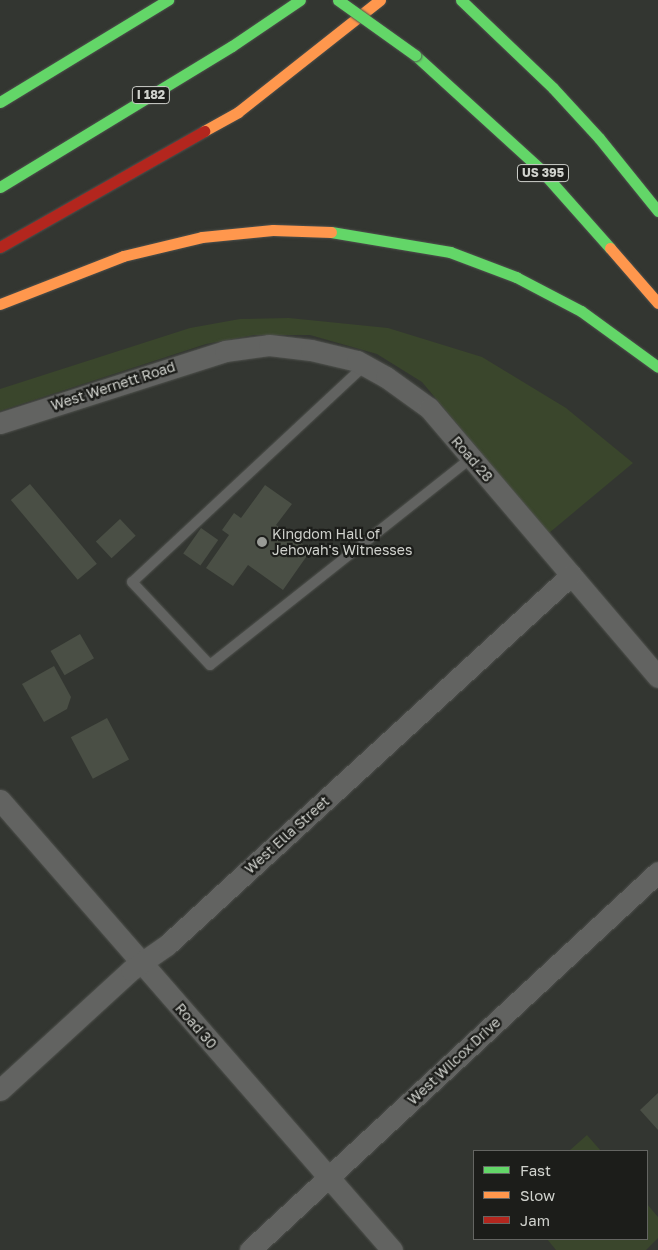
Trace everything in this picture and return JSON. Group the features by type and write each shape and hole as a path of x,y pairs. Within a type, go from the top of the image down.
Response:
{"highway":[{"path":"0,102 168,0"},
{"name":"I 182","path":"0,187 232,46 300,0"},
{"name":"US 395","path":"338,0 415,56 539,168 658,303"},
{"path":"0,247 238,112 380,0"},
{"path":"461,0 474,10 599,138 658,211"},
{"path":"0,304 123,256 202,236 273,230 348,232 450,252 516,277 581,311 658,367"}],"street":[{"name":"Road 28","path":"225,351 269,345 311,350 364,365 429,408 658,677"},
{"name":"West Wernett Road","path":"0,423 225,351"},
{"name":"West Ella Street","path":"0,1090 141,964 167,945 571,575"},
{"name":"Road 30","path":"0,800 392,1250"},
{"name":"West Wilcox Drive","path":"250,1250 658,872"}],"lane":[{"path":"364,365 132,582 210,665 472,457"}],"green space":[{"path":"289,318 388,328 482,357 566,408 633,463 549,533 422,382 377,354 310,335 254,335 206,344 0,411 0,389 190,328 240,319"},
{"path":"587,1135 600,1150 570,1150"},
{"path":"648,1205 658,1217 658,1238 646,1250 556,1250 548,1240 648,1240"}],"building":[{"path":"30,484 97,564 78,580 11,500"},
{"name":"Kingdom Hall of Jehovah's Witnesses","path":"265,485 292,504 276,525 311,550 283,590 248,565 233,586 206,568 229,535 222,530 234,513 241,518"},
{"path":"120,519 136,536 112,558 96,542"},
{"path":"201,528 218,540 200,565 183,553"},
{"path":"80,634 94,658 65,675 51,651"},
{"path":"54,666 71,697 67,709 44,722 22,684"},
{"path":"107,718 129,759 93,779 71,737"},
{"path":"658,1093 658,1130 640,1110"}],"traffic: fast":[{"path":"0,102 168,0"},
{"path":"0,187 232,46 300,0"},
{"path":"338,0 415,55"},
{"path":"461,0 553,88 599,138 658,211"},
{"path":"415,55 539,168 610,248"},
{"path":"331,232 450,252 516,277 581,311 658,367"}],"traffic: slow":[{"path":"204,131 238,112 380,0"},
{"path":"0,304 123,256 202,237 273,230 331,232"},
{"path":"610,248 658,303"}],"traffic: jam":[{"path":"0,247 204,131"}],"place":[{"name":"Kingdom Hall of Jehovah's Witnesses","path":"262,542"}]}
